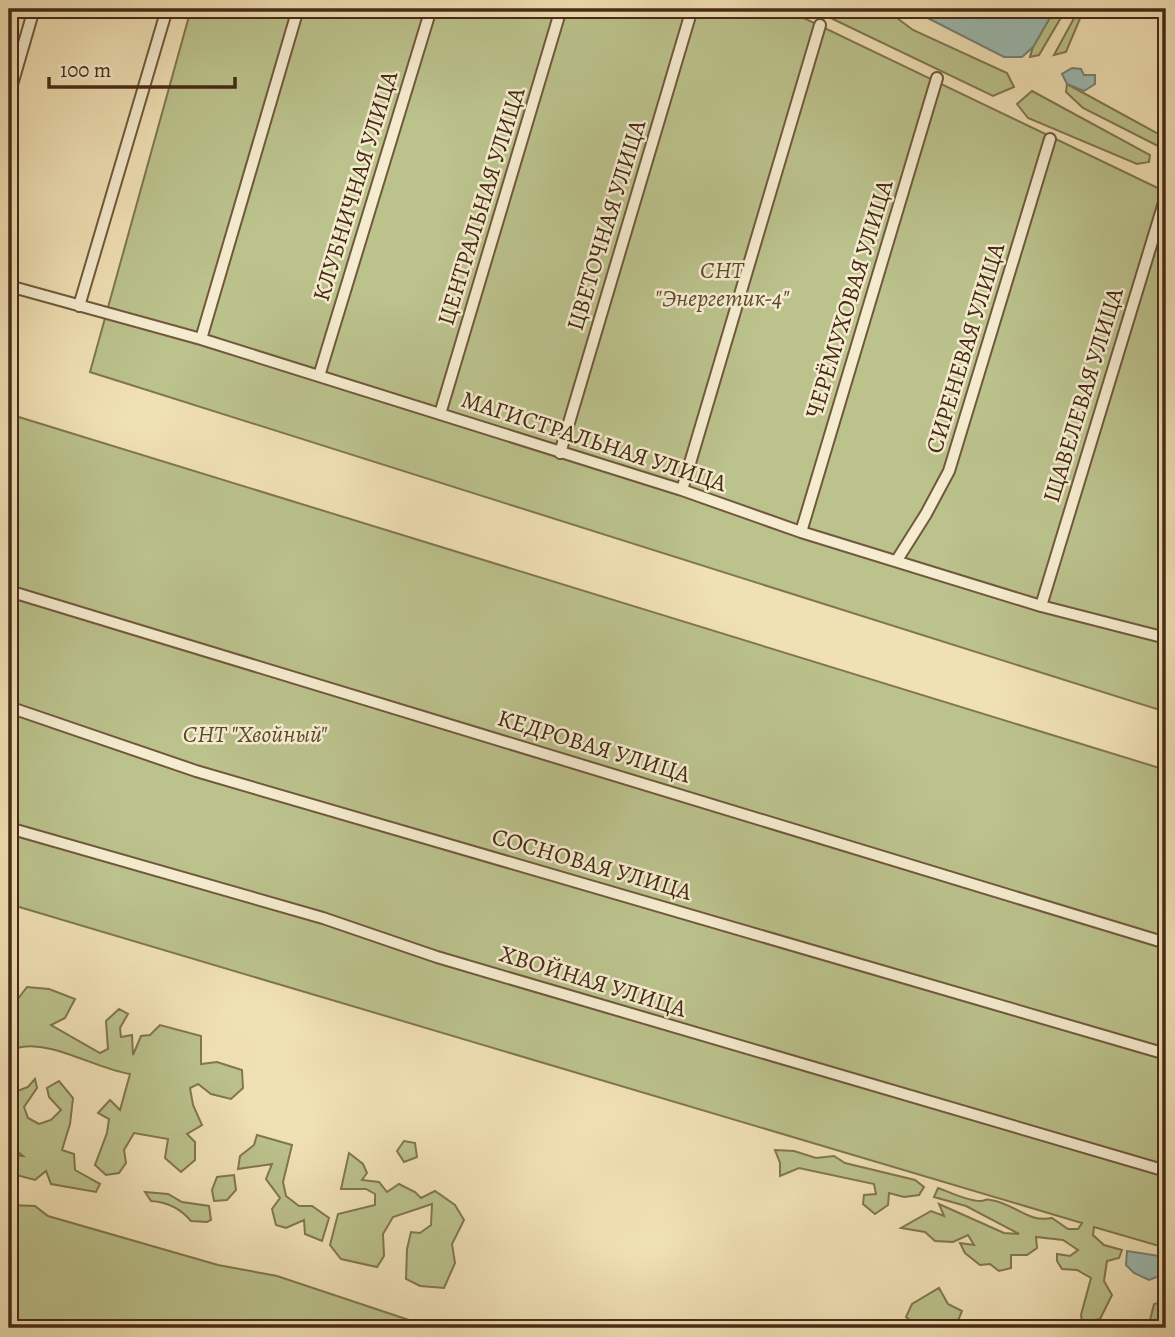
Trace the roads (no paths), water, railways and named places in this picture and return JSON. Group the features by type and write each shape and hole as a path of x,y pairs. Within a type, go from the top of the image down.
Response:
{"street":[{"path":"9,95 34,9"},
{"path":"79,306 167,9"},
{"path":"201,339 298,9"},
{"name":"КЛУБНИЧНАЯ УЛИЦА","path":"319,376 431,9"},
{"name":"ЦЕНТРАЛЬНАЯ УЛИЦА","path":"440,414 561,9"},
{"name":"ЦВЕТОЧНАЯ УЛИЦА","path":"560,453 692,9"},
{"path":"682,490 820,25"},
{"name":"ЧЕРЁМУХОВАЯ УЛИЦА","path":"802,532 937,78"},
{"name":"СИРЕНЕВАЯ УЛИЦА","path":"897,560 950,471 1050,139"},
{"name":"ЩАВЕЛЕВАЯ УЛИЦА","path":"1041,606 1166,196"},
{"name":"МАГИСТРАЛЬНАЯ УЛИЦА","path":"9,286 201,339 1041,606 1165,634"},
{"name":"КЕДРОВАЯ УЛИЦА","path":"9,591 1166,943"},
{"name":"СОСНОВАЯ УЛИЦА","path":"9,707 196,771 1166,1054"},
{"name":"ХВОЙНАЯ УЛИЦА","path":"9,828 323,918 437,957 1166,1171"}],"water":[{"path":"910,9 1055,9 1033,47 1022,57 1004,57"},
{"path":"1072,68 1081,69 1084,75 1095,75 1095,84 1084,91 1067,84 1062,74"},
{"path":"1127,1251 1166,1257 1166,1276 1149,1280 1134,1273 1126,1265"}],"park label":[{"name":"СНТ \"Энергетик-4\"","path":"722,284"},
{"name":"СНТ \"Хвойный\"","path":"255,734"}]}
